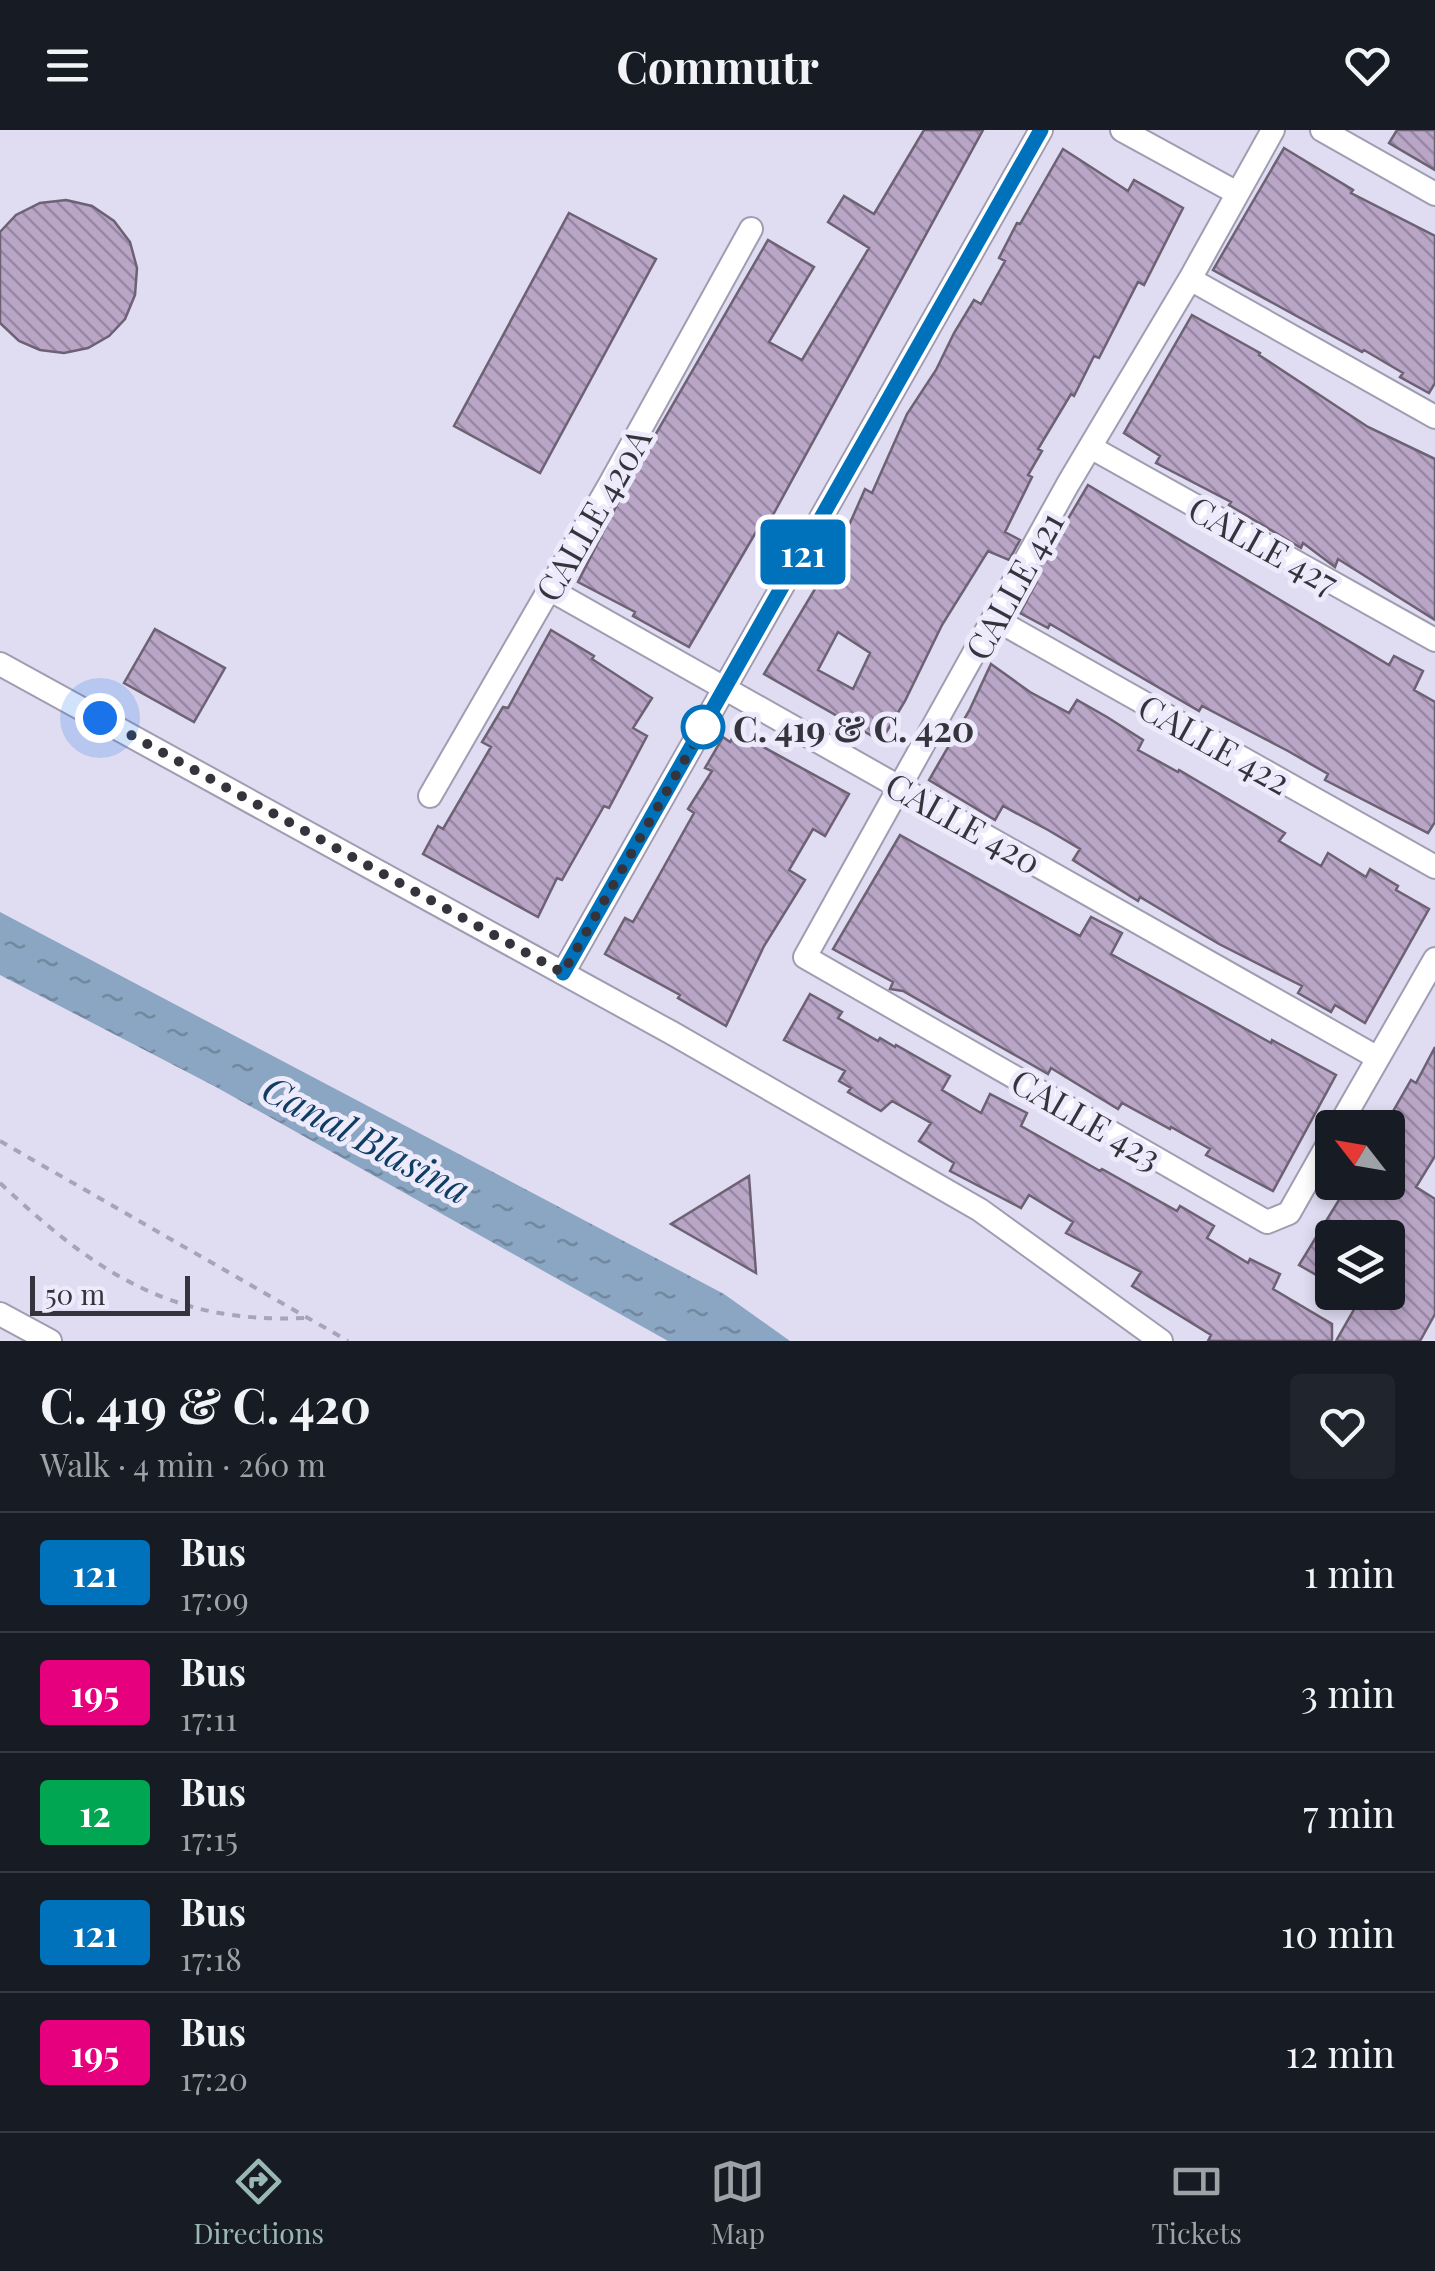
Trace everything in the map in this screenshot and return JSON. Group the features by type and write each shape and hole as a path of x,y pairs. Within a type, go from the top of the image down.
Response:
{"street":[{"path":"563,973 1041,130"},
{"path":"1122,130 1237,193"},
{"name":"CALLE 421","path":"886,1002 805,956 1068,484 1273,130"},
{"path":"1322,130 1435,194"},
{"name":"CALLE 420A","path":"430,796 752,230"},
{"path":"1190,278 1435,416"},
{"name":"CALLE 427","path":"1092,448 1435,640"},
{"name":"CALLE 420","path":"549,589 1378,1058"},
{"name":"CALLE 422","path":"995,619 1435,868"},
{"path":"0,664 563,973 980,1210 1161,1341"},
{"path":"1348,1110 1435,959"},
{"name":"CALLE 423","path":"886,1002 1267,1222 1289,1213 1315,1167"},
{"path":"0,1314 50,1341"}],"path":[{"path":"0,1142 348,1341"},
{"path":"0,1182 90,1260 136,1286 225,1315 256,1320 307,1318"}],"water":[{"name":"Canal Blasina","path":"0,912 724,1294 790,1341 668,1341 216,1087 0,975"}],"building":[{"path":"924,130 983,130 762,535 756,532 689,647 578,582 632,475 768,240 814,267 769,342 802,360 869,248 828,222 844,196 874,214"},
{"path":"1397,130 1435,130 1435,170 1389,143"},
{"path":"1284,148 1353,190 1351,193 1435,236 1435,383 1429,393 1364,350 1213,270"},
{"path":"1063,149 1128,191 1134,180 1183,208 1144,285 1138,282 1099,358 1094,356 1074,396 1071,394 1038,449 1042,451 1028,475 1032,477 1005,532 1020,540 1009,560 988,551 942,625 881,741 764,674 830,564 826,561 850,523 865,489 872,493 907,414 936,370 954,333 974,300 981,304 1005,261 999,258 1017,223 1020,224","holes":["838,632 870,653 853,689 818,670"]},
{"path":"66,200 92,206 114,221 130,242 137,268 135,295 125,319 109,336 88,348 64,353 40,350 19,341 0,323 0,232 16,215 40,203"},
{"path":"569,213 656,259 540,473 454,426"},
{"path":"1192,315 1260,353 1368,427 1435,459 1435,620 1338,559 1335,567 1303,543 1301,548 1229,505 1231,502 1156,463 1160,456 1124,433"},
{"path":"1088,485 1389,665 1394,656 1423,671 1414,690 1435,702 1435,822 1428,833 1325,780 1328,774 1288,751 1202,706 1199,711 1050,624 1048,628 1020,613 1037,581 1033,578"},
{"path":"155,629 225,668 194,722 124,683"},
{"path":"551,630 652,698 633,728 647,736 609,808 604,806 562,880 557,878 538,917 423,854 438,826 443,829 491,747 482,742 503,707 508,708"},
{"path":"991,664 1069,713 1077,700 1107,717 1143,740 1138,750 1285,833 1279,841 1321,866 1328,853 1366,877 1370,869 1429,909 1365,1023 1335,1005 1331,1012 1298,993 1302,986 1219,944 1140,897 1138,901 1073,860 1080,849 1048,830 1003,806 995,820 929,780"},
{"path":"736,732 849,794 825,836 813,829 789,870 805,880 764,946 726,1026 678,998 680,995 605,954 625,918 633,922 694,813 688,809 712,771 705,768 723,737 730,742"},
{"path":"900,835 1080,936 1091,917 1122,933 1111,954 1336,1075 1273,1191 1206,1155 1210,1149 1171,1127 1122,1103 1118,1109 1051,1068 1048,1074 903,991 890,989 893,982 833,949"},
{"path":"810,994 842,1012 838,1018 950,1076 942,1090 981,1113 990,1094 1027,1113 1021,1126 1177,1211 1180,1206 1214,1226 1207,1238 1248,1263 1250,1259 1280,1274 1273,1289 1332,1324 1332,1341 1208,1341 1211,1335 1132,1286 1141,1272 1066,1233 1073,1222 1029,1195 1021,1208 950,1171 954,1163 919,1141 931,1123 892,1101 881,1111 848,1092 851,1088 839,1081 845,1071 784,1040"},
{"path":"1435,1047 1435,1156 1416,1187 1435,1199 1435,1314 1420,1341 1336,1341 1354,1310 1405,1310 1405,1220 1327,1220 1339,1200 1405,1200 1405,1110 1394,1110 1411,1080 1416,1083"},
{"path":"749,1176 756,1273 671,1224"},
{"path":"1315,1239 1315,1274 1299,1265"}],"bus line":[{"name":"121","path":"563,973 1041,130"}],"place":[{"name":"C. 419 & C. 420","path":"703,727"}],"route":[{"path":"100,718 563,973 708,719 703,727"}]}
